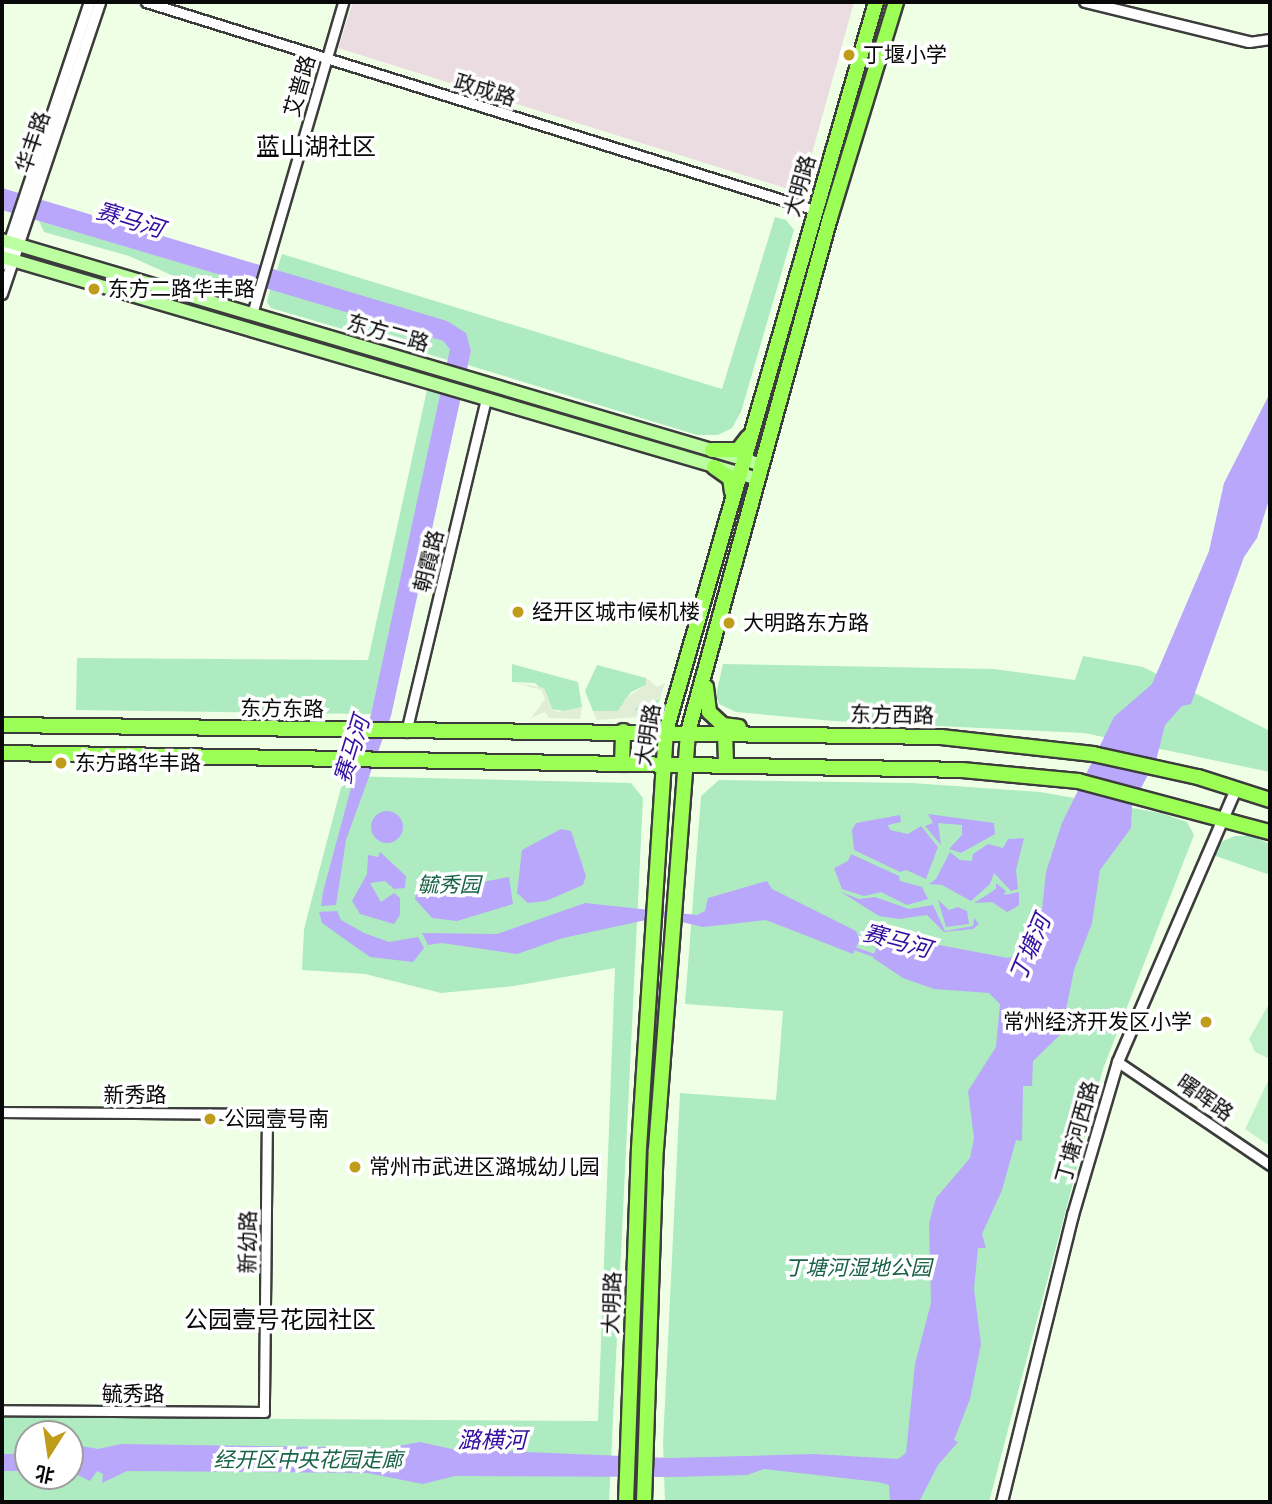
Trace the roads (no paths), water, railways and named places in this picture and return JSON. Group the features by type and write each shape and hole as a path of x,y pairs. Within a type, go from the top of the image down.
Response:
{"main road":[{"name":"大明路","path":"626,1502 653,933 666,731 874,2"},
{"name":"大明路","path":"644,1502 643,1455 670,934 688,732 830,218 896,2"},
{"name":"东方二路","path":"9,243 743,459 760,472"},
{"name":"东方二路","path":"5,260 466,392 739,474 760,472"},
{"path":"712,450 738,450 751,433"},
{"path":"715,467 730,478 732,501"},
{"path":"707,665 709,712 723,725 775,733"},
{"name":"东方东路","path":"2,725 400,732 688,732"},
{"path":"622,764 623,731"},
{"name":"东方西路","path":"688,732 941,737 1093,754 1155,767 1236,789"},
{"path":"725,733 726,765"},
{"path":"2,753 962,770 1078,781 1140,795 1270,832"},
{"path":"1236,789 1270,800"}],"street":[{"name":"华丰路","path":"9,243 27,221 31,190 90,2"},
{"name":"华丰路","path":"2,294 5,260 15,218 31,190 100,2"},
{"name":"政成路","path":"146,2 815,210"},
{"name":"艾普路","path":"252,314 343,2"},
{"path":"1086,2 1249,42 1270,39"},
{"name":"朝霞路","path":"400,732 486,398"},
{"name":"丁塘河西路","path":"1002,1502 1073,1215 1118,1062 1139,1007 1236,789"},
{"name":"曙晖路","path":"1118,1062 1270,1165"},
{"name":"新秀路","path":"2,1112 267,1114"},
{"name":"新幼路","path":"264,1412 267,1114"},
{"name":"毓秀路","path":"2,1410 264,1412"}],"water":[{"path":"2,188 447,321 466,333 471,351 391,716 346,840 336,905 321,906 323,892 371,714 450,349 443,341 2,210"},
{"name":"丁塘河","path":"1270,393 1270,497 1257,538 1244,557 1191,704 1182,706 1165,725 1157,757 1132,806 1131,828 1100,870 1092,923 1074,970 1061,1034 1033,1061 1032,1086 1023,1086 1022,1141 1016,1140 1002,1190 982,1234 986,1248 978,1248 974,1289 981,1344 970,1399 954,1440 958,1442 938,1465 919,1502 890,1502 889,1485 878,1482 764,1469 747,1475 673,1477 455,1476 423,1484 367,1473 127,1471 102,1483 103,1474 97,1471 90,1481 84,1478 84,1446 98,1449 121,1444 388,1448 420,1442 452,1449 670,1458 814,1454 898,1459 906,1453 915,1364 931,1303 929,1223 936,1198 970,1158 974,1138 968,1091 996,1047 1000,1004 989,993 934,989 903,978 873,958 876,948 880,943 918,941 1008,958 1022,954 1032,942 1040,928 1046,872 1062,823 1114,717 1152,684 1209,551 1224,483"},
{"path":"387,811 398,816 403,827 398,838 387,843 376,838 371,827 376,816"},
{"path":"928,814 994,823 995,834 961,853 949,849 962,835 962,825 938,823 941,845 925,826 933,823"},
{"path":"900,815 901,822 888,825 890,830 908,834 921,826 938,847 926,879 906,870 900,872 854,850 852,830 856,823"},
{"path":"561,829 571,831 586,876 583,885 546,901 528,903 517,893 522,850"},
{"path":"1024,838 1016,870 1018,889 1011,891 994,873 990,884 971,901 942,885 929,884 936,879 950,852 960,860 972,861 973,854 988,844 1003,848 1008,839"},
{"path":"380,852 406,876 405,888 394,889 385,881 370,883 381,902 394,893 400,898 400,915 394,924 360,914 352,901 367,874 368,855 378,857"},
{"path":"851,854 899,876 900,881 922,887 928,899 907,905 881,892 864,896 842,889 834,868 848,861"},
{"path":"509,877 513,904 457,921 432,918 415,899 417,890 429,883 456,887"},
{"path":"767,881 772,889 856,931 860,939 853,954 766,920 703,927 660,917 563,938 517,954 442,943 428,945 422,933 497,934 585,903 697,915 705,911 708,898"},
{"path":"996,883 1006,891 1004,895 1019,892 1019,905 1007,912 992,902 974,903 996,889"},
{"path":"841,892 859,899 875,897 909,909 933,905 945,931 973,926 974,918 979,924 973,929 944,932 927,915 899,919 879,916"},
{"path":"938,900 949,910 958,907 967,911 969,924 946,927"},
{"path":"337,911 341,920 364,933 389,942 418,937 424,948 413,962 370,957 322,923 319,912"},
{"path":"2,1454 14,1454 14,1471 2,1471"}],"waterway":[{"name":"赛马河","path":"854,948 877,956"}],"place":[{"name":"丁堰小学","path":"849,55"},
{"name":"东方二路华丰路","path":"94,289"},
{"name":"经开区城市候机楼","path":"518,612"},
{"name":"大明路东方路","path":"729,623"},
{"name":"东方路华丰路","path":"61,763"},
{"name":"常州经济开发区小学","path":"1206,1022"},
{"name":"公园壹号南","path":"210,1119"},
{"name":"常州市武进区潞城幼儿园","path":"355,1167"}],"district":[{"name":"蓝山湖社区","path":"316,147"},
{"name":"公园壹号花园社区","path":"280,1320"}],"park label":[{"name":"毓秀园","path":"449,885"},
{"name":"丁塘河湿地公园","path":"858,1268"},
{"name":"经开区中央花园走廊","path":"308,1460"}],"water label":[{"name":"潞横河","path":"492,1440"}]}
